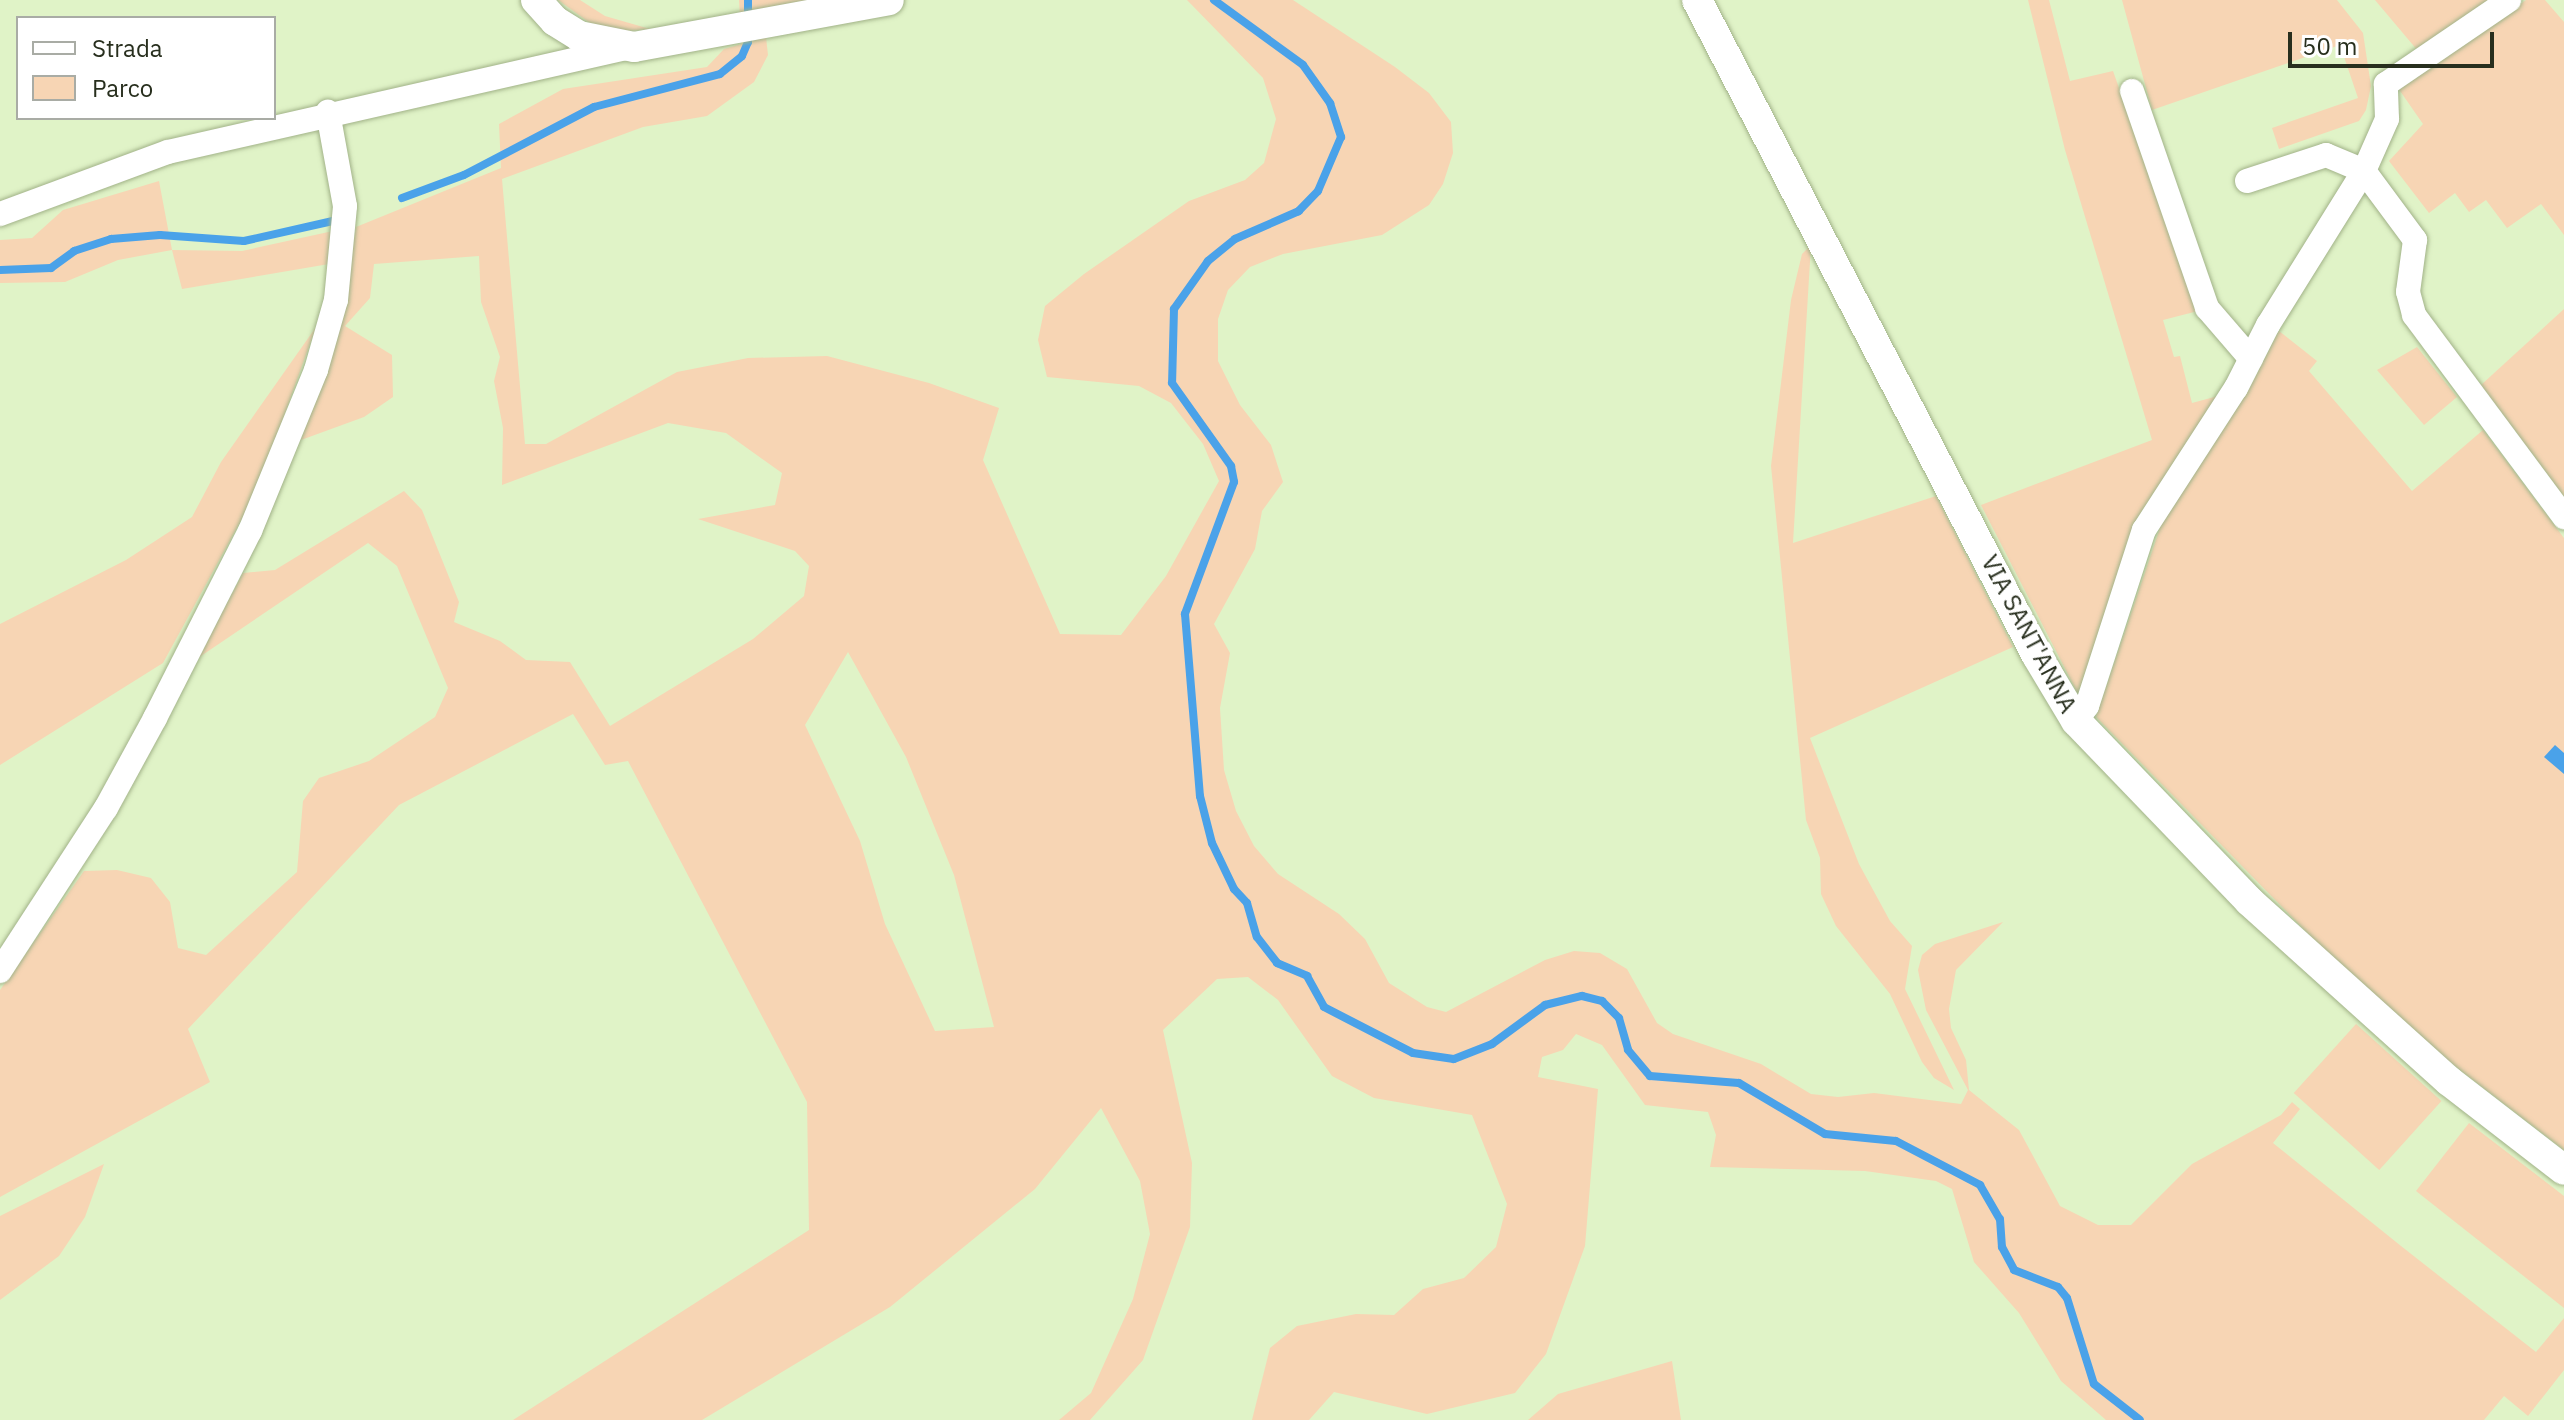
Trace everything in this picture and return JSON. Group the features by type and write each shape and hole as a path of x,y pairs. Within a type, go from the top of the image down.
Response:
{"street":[{"path":"536,0 555,21 579,36 634,47"},
{"path":"0,214 168,152 328,112 634,47 889,0"},
{"name":"VIA SANT'ANNA","path":"1697,0 2037,656 2076,721 2249,901 2449,1081 2564,1170"},
{"path":"2076,721 2087,706 2144,530 2364,171 2387,119 2386,84 2509,0"},
{"path":"2132,91 2207,308 2251,359"},
{"path":"0,971 106,808 155,718 250,531 316,370 336,300 345,220 328,112"},
{"path":"2247,181 2326,155 2353,162 2364,171 2415,240 2408,292 2414,315 2564,517"}],"green space":[{"path":"558,0 580,0 605,16 650,29 627,31 590,23"},
{"path":"739,0 834,0 740,17"},
{"path":"1187,0 1293,0 1429,93 1451,122 1453,153 1443,184 1429,205 1382,235 1283,254 1250,267 1228,290 1218,319 1218,361 1240,405 1271,445 1283,482 1262,511 1255,549 1214,624 1230,653 1220,708 1224,770 1236,811 1254,846 1278,874 1339,914 1365,939 1389,983 1427,1007 1446,1012 1545,960 1574,951 1600,953 1627,969 1657,1023 1673,1034 1761,1064 1811,1094 1838,1097 1874,1093 1961,1104 1968,1090 1926,1010 1918,970 1922,955 1935,944 2003,922 1956,970 1949,1009 1951,1028 1966,1060 1969,1090 2019,1130 2060,1206 2098,1225 2131,1225 2192,1164 2281,1115 2292,1102 2300,1109 2273,1143 2401,1246 2536,1352 2564,1318 2564,1370 2528,1416 2504,1396 2484,1420 2106,1420 2061,1381 2019,1313 1974,1262 1952,1189 1936,1181 1865,1171 1710,1167 1716,1135 1708,1112 1645,1105 1602,1045 1576,1034 1563,1050 1542,1057 1538,1077 1598,1089 1585,1246 1546,1354 1515,1393 1427,1414 1334,1392 1309,1420 1252,1420 1270,1348 1297,1326 1356,1314 1394,1315 1423,1289 1464,1278 1496,1247 1507,1204 1472,1115 1374,1098 1332,1076 1278,1000 1248,977 1217,979 1163,1030 1192,1163 1190,1227 1143,1360 1090,1420 1059,1420 1091,1393 1133,1299 1150,1234 1140,1181 1101,1108 1035,1189 890,1307 702,1420 513,1420 809,1230 807,1102 628,761 605,765 573,714 399,805 188,1029 210,1082 0,1197 0,990 84,871 117,870 151,878 170,902 178,948 206,955 297,872 303,801 319,778 369,761 435,717 448,688 397,566 368,543 198,658 243,573 275,570 404,491 422,510 459,602 454,622 500,641 526,660 570,662 610,726 753,639 804,596 809,566 795,551 698,519 775,505 782,473 726,433 668,423 502,485 503,428 494,381 500,357 481,302 479,256 374,264 370,298 345,326 392,355 393,397 364,417 301,440 337,336 356,227 501,168 499,124 563,89 707,67 724,49 766,37 768,55 754,82 707,116 643,127 502,179 525,444 546,444 677,372 748,358 827,356 929,383 999,408 983,460 1060,634 1121,635 1166,576 1219,481 1203,444 1171,403 1139,386 1047,377 1038,340 1045,306 1084,274 1189,201 1245,180 1264,163 1276,119 1263,78","holes":["848,652 906,757 954,875 994,1027 935,1031 885,924 860,841 805,725"]},
{"path":"2028,0 2049,0 2070,81 2113,71 2198,311 2163,320 2174,357 2180,356 2192,403 2218,396 2135,522 2078,694 1981,505 2152,440 2065,150"},
{"path":"2122,0 2337,0 2363,33 2371,86 2366,110 2359,121 2279,149 2272,128 2358,98 2340,45 2152,110"},
{"path":"2375,0 2493,0 2418,51"},
{"path":"2526,0 2545,0 2564,22 2564,235 2541,204 2507,228 2486,200 2469,212 2455,193 2429,213 2389,161 2423,124 2398,88"},
{"path":"159,181 172,250 118,260 65,282 0,283 0,240 32,238 63,210"},
{"path":"333,231 329,264 182,289 172,250 242,251"},
{"path":"1811,245 1793,543 1936,496 2013,647 1810,738 1859,864 1890,921 1912,946 1905,989 1954,1090 1934,1078 1922,1062 1890,994 1836,926 1821,894 1820,858 1806,820 1771,466 1791,300 1802,254"},
{"path":"2564,309 2564,497 2481,385"},
{"path":"316,327 257,491 163,663 0,765 0,624 126,560 192,517 221,462"},
{"path":"2279,331 2317,361 2309,371 2412,491 2483,430 2564,538 2564,1150 2447,1060 2331,957 2096,717 2163,519 2249,389"},
{"path":"2417,347 2457,397 2424,425 2377,370"},
{"path":"2356,1024 2441,1101 2379,1170 2294,1093"},
{"path":"2469,1123 2564,1196 2564,1308 2416,1191"},
{"path":"104,1164 85,1217 59,1256 0,1300 0,1216"},
{"path":"1672,1361 1681,1420 1528,1420 1558,1394"}],"water":[{"path":"2555,745 2564,753 2564,774 2544,757"}],"waterway":[{"path":"402,198 464,175 594,107 720,74 742,56 748,42 748,0"},
{"path":"1214,0 1303,65 1330,103 1341,137 1318,191 1299,211 1235,239 1208,261 1174,309 1172,383 1231,466 1234,482 1185,614 1200,796 1212,843 1234,889 1247,903 1257,937 1277,963 1307,976 1324,1007 1413,1053 1454,1059 1492,1044 1545,1005 1582,996 1602,1001 1619,1018 1628,1050 1650,1076 1739,1083 1825,1134 1896,1141 1980,1185 2000,1219 2002,1247 2014,1270 2058,1287 2067,1298 2094,1384 2140,1420"},
{"path":"0,270 51,268 74,251 111,239 160,235 244,241 333,221"}]}
